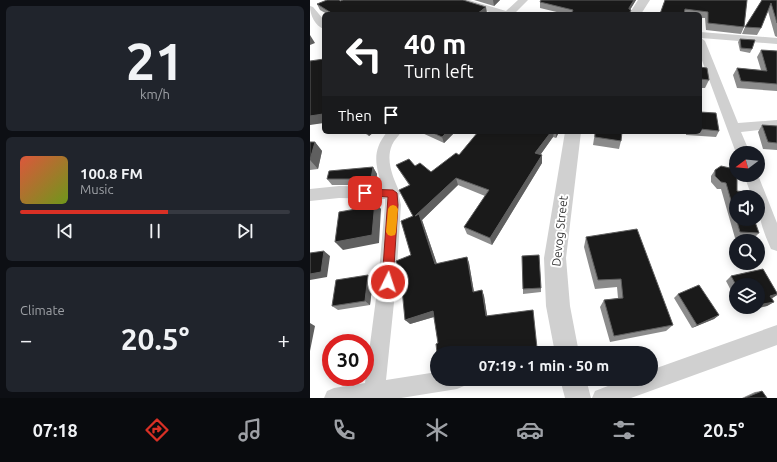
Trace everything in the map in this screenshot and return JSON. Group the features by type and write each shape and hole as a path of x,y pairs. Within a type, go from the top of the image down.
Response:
{"street":[{"path":"459,0 501,12"},
{"path":"510,12 523,0"},
{"path":"636,12 644,0"},
{"path":"310,9 322,24"},
{"path":"702,35 777,41"},
{"path":"702,46 740,146"},
{"path":"734,128 777,124"},
{"path":"374,392 388,282 393,205 393,193 381,158 386,140 392,134"},
{"name":"Devog Street","path":"566,346 558,306 555,258 573,134"},
{"path":"754,182 777,244"},
{"path":"310,195 339,192 393,193"},
{"path":"602,398 777,335"},
{"path":"334,398 430,383"},
{"path":"575,386 578,398"}],"building":[{"path":"327,0 463,0 486,7 480,12 330,12 317,4"},
{"path":"541,0 634,0 629,8 631,10 630,12 572,12 573,10 540,2"},
{"path":"665,0 747,0 744,27 708,23 708,12 685,9 684,12 661,12"},
{"path":"762,0 777,0 777,23 771,3 761,28 745,27"},
{"path":"740,39 755,40 752,49 741,48"},
{"path":"761,50 777,51 777,84 741,81 737,68 767,71"},
{"path":"322,59 322,114 310,116 310,61"},
{"path":"702,67 707,68 709,80 702,79"},
{"path":"702,112 716,113 719,131 702,129"},
{"path":"762,125 777,126 777,143 768,142"},
{"path":"435,134 445,134 442,137"},
{"path":"476,134 549,134 535,153 542,155 490,238 464,227 489,190 456,178 415,216 419,214 435,264 467,257 473,292 482,290 486,316 533,310 537,346 436,346 436,344 438,343 433,311 405,320 401,279 396,261 411,255 401,221 413,216 399,190 410,185 396,165 409,159 415,166 420,163 431,172 456,153 459,155"},
{"path":"595,134 622,134 621,141 595,137"},
{"path":"310,142 315,142 310,160"},
{"path":"721,166 729,168 729,182 737,182 737,190 729,190 729,194 726,183 721,182 715,176 715,170"},
{"path":"373,167 371,179 327,179 329,171"},
{"path":"375,201 372,235 335,242 339,212 356,209 356,204"},
{"path":"738,226 756,226 759,233 740,232"},
{"path":"637,229 673,325 614,336 604,300 623,298 621,279 598,280 586,237"},
{"path":"324,251 321,272 310,274 310,253"},
{"path":"539,255 541,288 523,289 522,256"},
{"path":"764,270 777,293 770,296 774,302 765,304 765,278 732,278 731,276"},
{"path":"368,275 365,301 332,306 336,280"},
{"path":"699,285 719,315 697,325 678,294"},
{"path":"762,391 767,398 745,398"}],"slow traffic":[{"path":"391,232 393,209"}],"route":[{"path":"365,193 393,193 388,282"}]}
